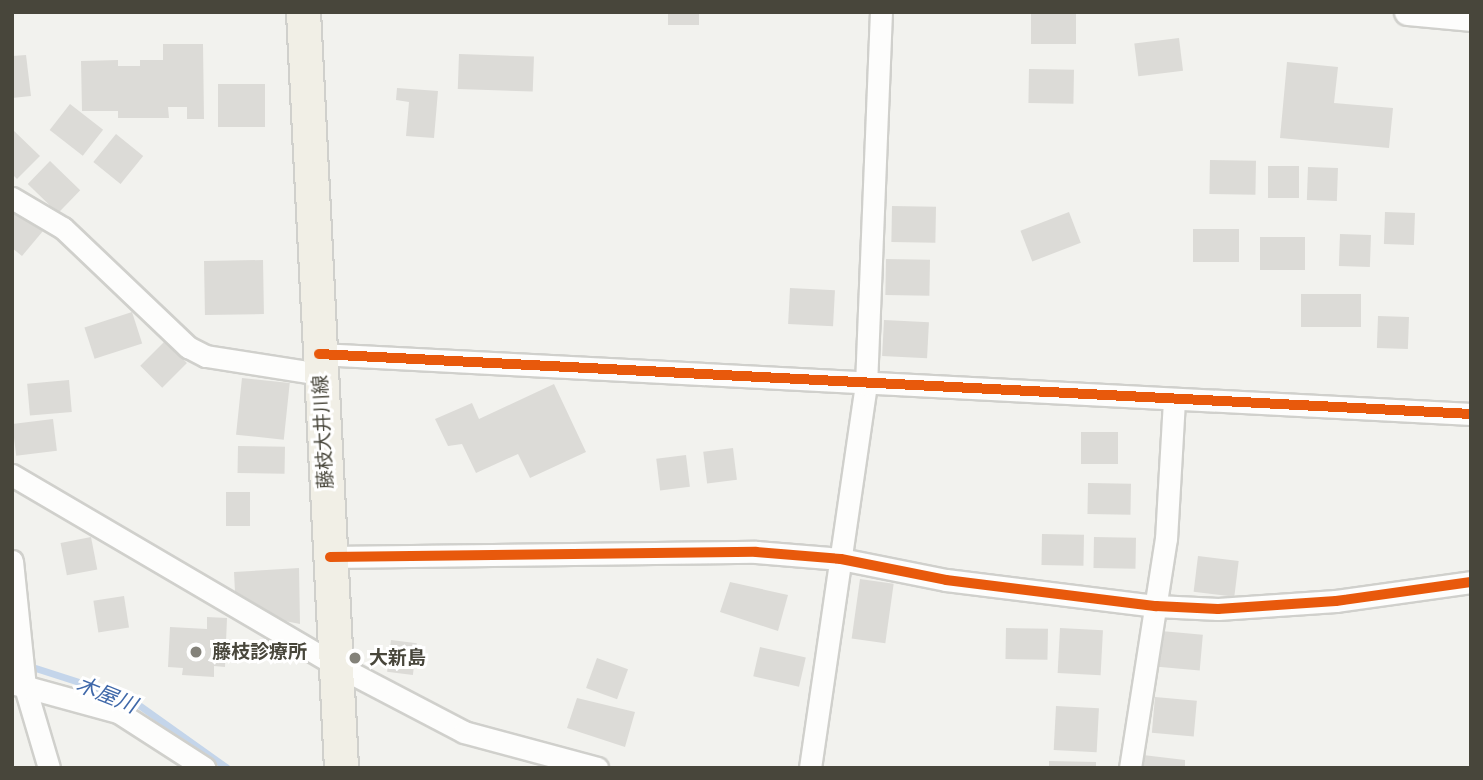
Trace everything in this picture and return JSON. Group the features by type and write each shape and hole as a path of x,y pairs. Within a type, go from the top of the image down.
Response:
{"main road":[{"name":"藤枝大井川線","path":"303,12 341,768"}],"street":[{"path":"810,768 866,385 881,12"},
{"path":"1408,12 1471,18"},
{"path":"12,198 63,228 188,347 206,356 320,364 866,385 1471,414"},
{"path":"1129,768 1166,539 1174,400"},
{"path":"12,475 335,665 464,732 597,768"},
{"path":"330,557 720,550 841,559 946,580 1156,606 1219,609 1336,601 1471,582"},
{"path":"12,561 20,644 20,680 49,768"},
{"path":"20,680 118,712 205,768"}],"building":[{"path":"668,12 699,12 699,25 668,25"},
{"path":"1031,12 1076,12 1076,44 1031,44"},
{"path":"1179,38 1183,71 1138,76 1134,43"},
{"path":"163,44 203,44 204,119 187,119 187,107 168,107 169,118 118,118 118,111 82,111 81,61 118,60 118,66 140,66 140,60 163,60"},
{"path":"459,54 534,57 533,92 458,89"},
{"path":"26,55 31,96 12,98 12,56"},
{"path":"1287,62 1338,67 1334,103 1393,108 1389,148 1280,138"},
{"path":"1029,69 1074,70 1073,104 1028,103"},
{"path":"218,84 265,84 265,127 218,127"},
{"path":"397,88 438,91 434,138 406,136 409,102 396,100"},
{"path":"70,104 103,130 83,156 50,130"},
{"path":"12,129 40,156 17,179 12,174"},
{"path":"116,134 143,156 121,184 93,162"},
{"path":"1210,160 1256,161 1255,195 1209,194"},
{"path":"50,161 80,190 58,213 28,184"},
{"path":"1268,166 1299,166 1299,198 1268,198"},
{"path":"1308,167 1338,168 1337,201 1307,200"},
{"path":"892,206 936,207 935,243 891,242"},
{"path":"14,207 43,231 22,256 12,248"},
{"path":"1069,212 1081,243 1032,261 1020,231"},
{"path":"1385,212 1415,213 1414,245 1384,244"},
{"path":"1193,229 1239,229 1239,262 1193,262"},
{"path":"1340,234 1371,235 1370,267 1339,266"},
{"path":"1260,237 1305,237 1305,270 1260,270"},
{"path":"886,259 930,260 929,296 885,295"},
{"path":"263,260 264,314 205,315 204,261"},
{"path":"790,288 835,290 833,326 788,324"},
{"path":"1301,294 1361,294 1361,327 1301,327"},
{"path":"132,312 142,343 95,359 84,327"},
{"path":"1378,316 1409,317 1408,349 1377,348"},
{"path":"884,320 929,322 927,358 882,356"},
{"path":"165,341 187,363 162,388 140,366"},
{"path":"242,378 290,383 284,440 236,435"},
{"path":"69,380 72,412 30,416 27,384"},
{"path":"554,384 586,452 530,478 518,454 476,473 462,444 448,446 435,419 472,403 479,419"},
{"path":"53,419 57,451 16,456 12,424"},
{"path":"1081,432 1118,432 1118,464 1081,464"},
{"path":"238,446 285,447 285,474 238,473"},
{"path":"733,448 737,480 707,483 703,452"},
{"path":"686,455 690,487 660,490 656,459"},
{"path":"1088,483 1131,484 1130,515 1087,514"},
{"path":"226,492 250,492 250,526 226,526"},
{"path":"1042,534 1084,535 1083,566 1041,565"},
{"path":"91,537 97,569 67,575 61,543"},
{"path":"1094,537 1136,538 1135,569 1093,568"},
{"path":"1198,556 1239,561 1234,597 1194,592"},
{"path":"299,568 300,624 280,620 235,592 234,572"},
{"path":"860,579 894,584 885,643 852,638"},
{"path":"730,582 788,595 778,631 720,612"},
{"path":"124,596 129,628 98,632 93,601"},
{"path":"207,617 227,618 225,667 214,666 214,677 182,675 183,668 168,667 170,627 207,629"},
{"path":"1006,628 1048,629 1047,660 1005,659"},
{"path":"1060,628 1103,630 1101,675 1058,673"},
{"path":"1161,631 1203,635 1200,671 1158,667"},
{"path":"391,640 417,643 413,675 387,672"},
{"path":"760,647 806,658 799,687 753,676"},
{"path":"597,658 628,669 617,699 586,688"},
{"path":"1155,697 1197,701 1194,737 1152,733"},
{"path":"577,698 635,712 625,747 567,728"},
{"path":"1056,706 1099,708 1097,752 1054,750"},
{"path":"1143,755 1185,760 1185,768 1142,768"},
{"path":"1049,761 1096,762 1096,768 1049,768"}],"waterway":[{"name":"木屋川","path":"26,665 129,698 227,768"}],"cycle path":[{"path":"319,354 1471,414"},
{"path":"330,557 756,552 841,559 946,580 1156,606 1218,609 1336,601 1471,582"}],"place":[{"name":"藤枝診療所","path":"196,652"},
{"name":"大新島","path":"355,658"}]}
